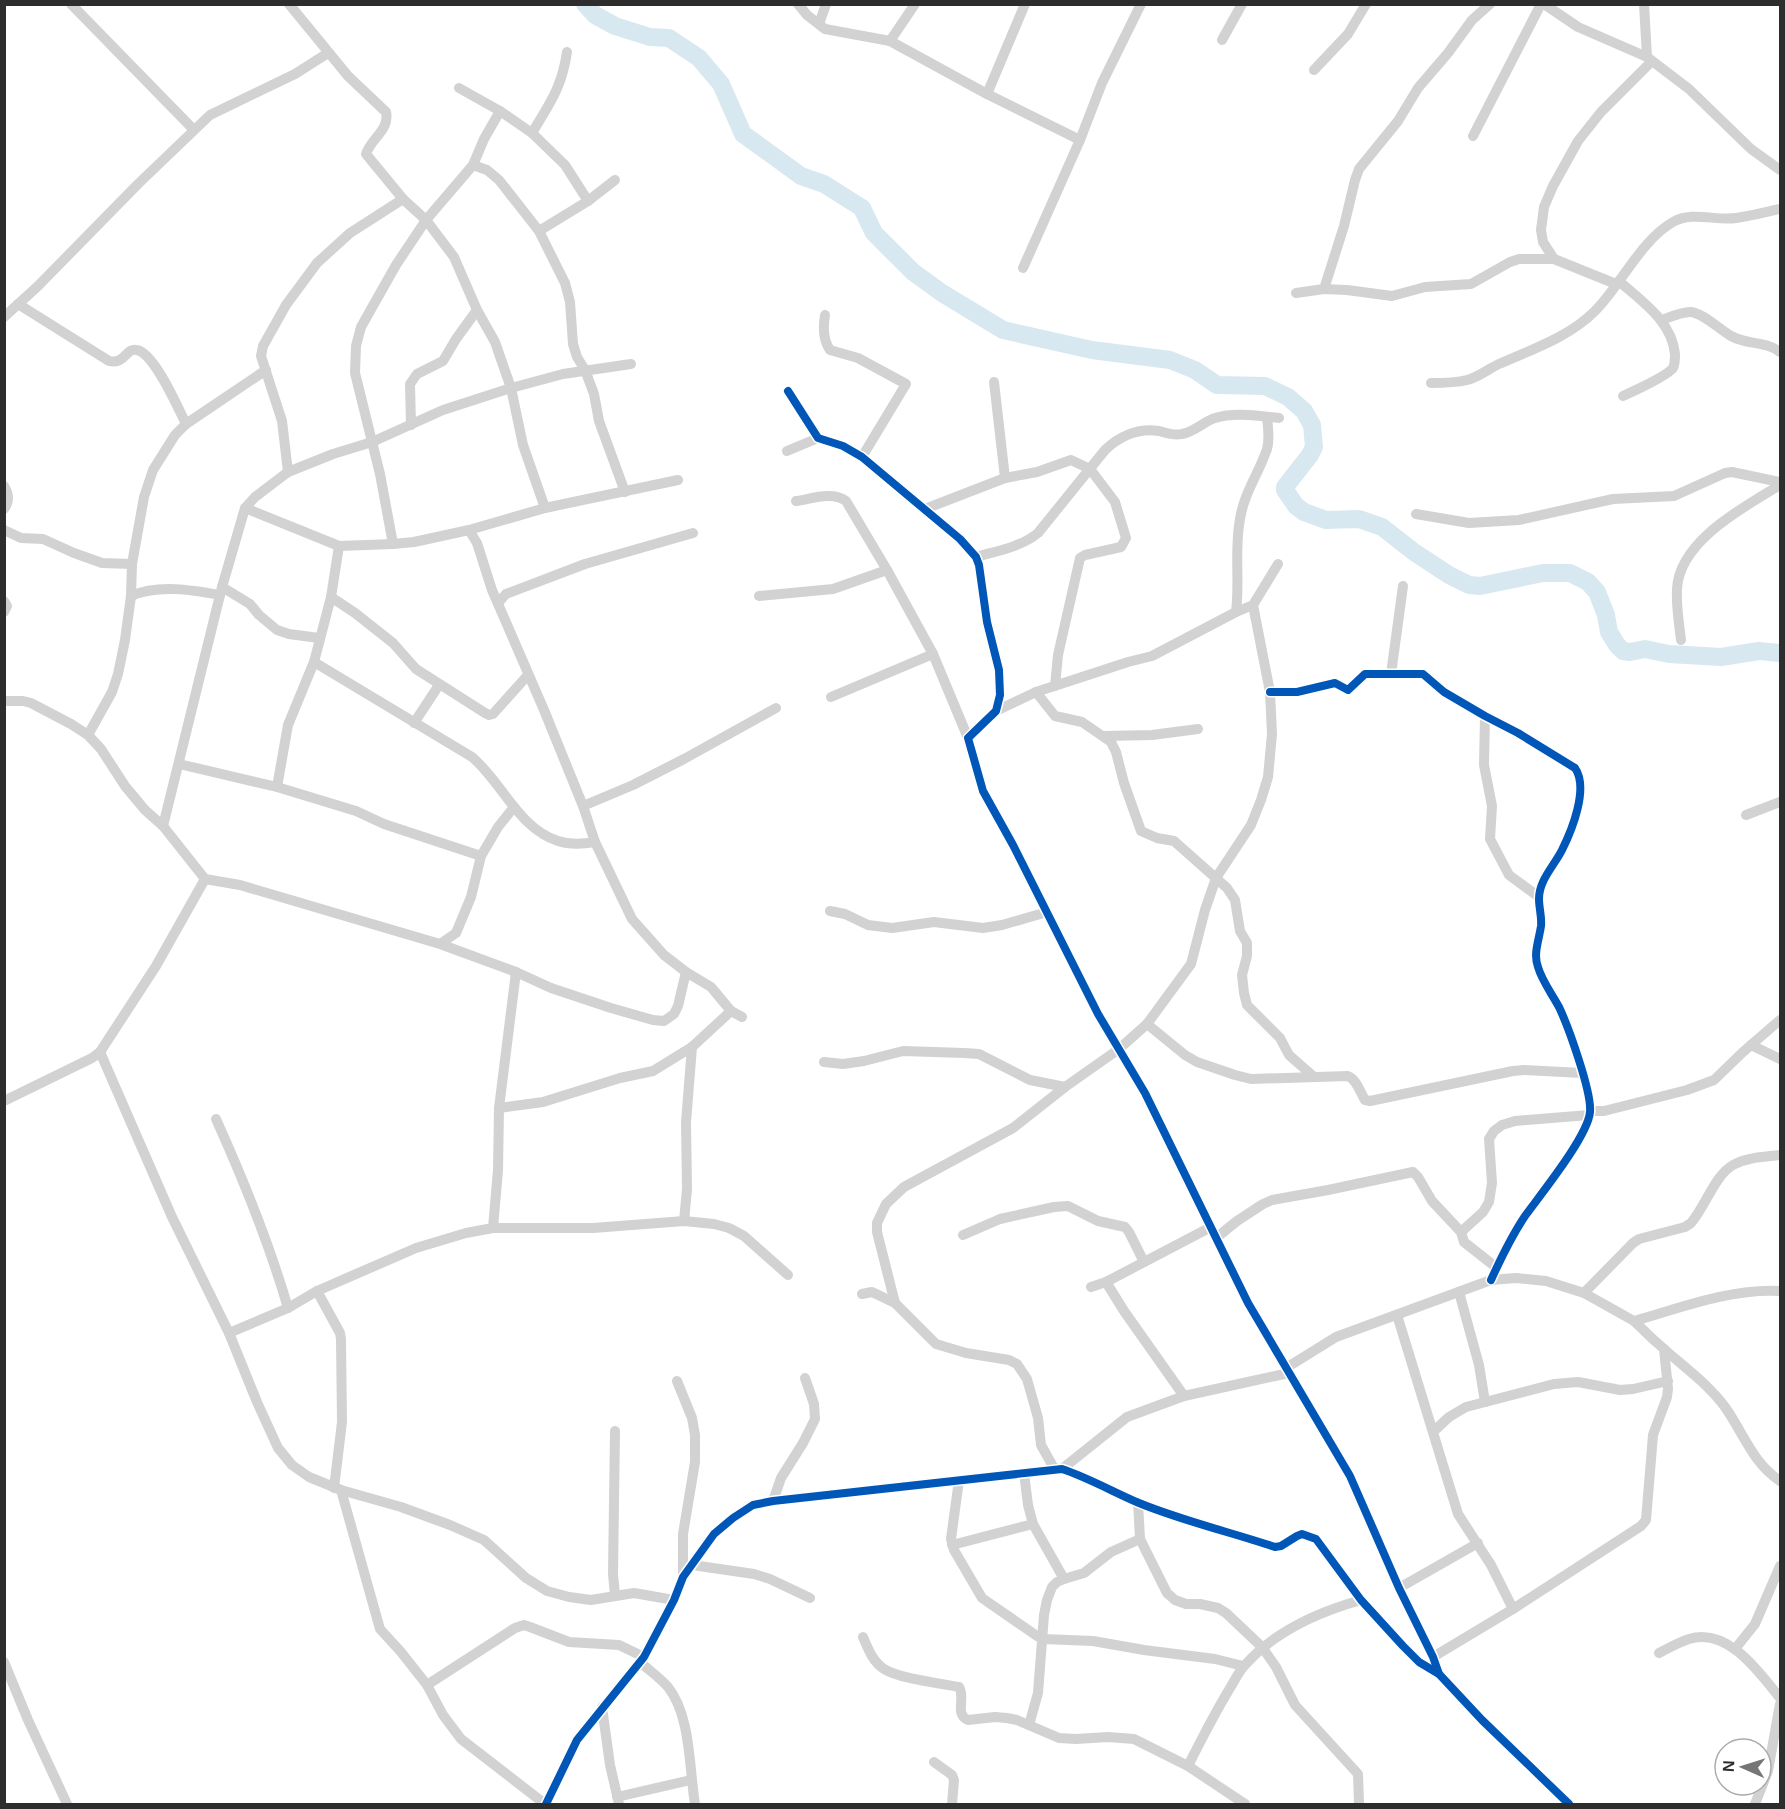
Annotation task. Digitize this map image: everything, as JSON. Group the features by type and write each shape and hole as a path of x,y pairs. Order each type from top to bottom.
{"street":[{"path":"72,4 194,130"},
{"path":"289,4 348,76 386,112 386,126 366,153 403,199 426,220 454,257 477,310 495,342 511,388 523,445 545,508"},
{"path":"798,4 807,15 825,29 890,41 987,94 1080,140"},
{"path":"819,24 826,4"},
{"path":"890,41 915,4"},
{"path":"987,94 1025,4"},
{"path":"1023,268 1080,140 1102,83 1141,4"},
{"path":"1222,40 1242,4"},
{"path":"1314,70 1348,34 1366,4"},
{"path":"1324,289 1359,169 1398,121 1418,88 1472,20 1490,4"},
{"path":"1473,136 1542,4 1578,27 1649,59 1689,89 1751,149 1780,170"},
{"path":"1554,259 1543,242 1541,230 1544,207 1578,141 1649,59 1644,4"},
{"path":"532,133 560,85 567,52"},
{"path":"4,317 210,115 295,74 328,53"},
{"path":"459,88 500,111 532,133 565,165 588,201"},
{"path":"393,544 386,502 355,373 356,346 361,327 396,265 426,220 473,165 500,111"},
{"path":"473,165 488,170 499,180 539,231 565,284 570,302 573,344 594,394 599,421 626,492"},
{"path":"539,231 588,201 615,180"},
{"path":"288,471 282,421 261,356 263,346 286,305 317,263 350,233 403,199"},
{"path":"1431,383 1465,381 1571,331 1595,311 1648,244 1663,228 1675,220 1692,216 1734,219 1780,209"},
{"path":"1296,292 1324,289 1392,296 1425,287 1471,284 1519,259 1554,259 1618,283 1662,320 1674,345 1673,368 1666,374 1623,396"},
{"path":"18,304 109,361 116,363 131,350 140,351 154,364 163,378 186,424"},
{"path":"411,425 410,384 412,379 417,374 443,361 477,310"},
{"path":"1662,320 1690,312 1697,313 1743,342 1771,346 1780,352"},
{"path":"825,315 823,327 825,342 830,350 858,358 906,384 862,457"},
{"path":"163,826 221,591 245,508 255,497 288,471 372,442 444,410 563,374 631,364"},
{"path":"88,735 112,692 118,674 131,596 132,564 144,497 153,470 175,435 186,424 266,370"},
{"path":"994,382 1005,478"},
{"path":"788,391 818,438"},
{"path":"976,557 1030,539 1038,533 1105,450 1116,440 1136,431 1182,434 1213,418 1232,415 1279,418"},
{"path":"1236,612 1237,535 1240,516 1267,447 1267,417"},
{"path":"787,450 818,438 843,446 862,457 925,509 960,539 976,557 980,565 987,622 999,670 1000,695 996,711"},
{"path":"925,509 1005,478 1036,472 1067,460 1090,469 1115,501 1126,538 1121,547 1080,558 1058,655 1055,686"},
{"path":"1416,513 1469,523 1519,520 1612,499 1674,496 1732,472 1780,483"},
{"path":"245,508 339,546 393,544 414,542 469,530 545,508 678,480"},
{"path":"1681,640 1677,588 1681,568 1693,550 1725,519 1780,483"},
{"path":"4,486 9,498 4,509"},
{"path":"795,501 831,496 840,497 846,501 887,570 933,654 968,738 983,791 1013,845 1098,1014 1145,1093 1248,1303 1350,1476 1439,1674"},
{"path":"4,530 21,538 43,539 102,563 132,564"},
{"path":"469,530 477,543 492,590 544,710 595,842 632,919 663,955 716,991 731,1011 742,1017"},
{"path":"498,603 506,594 585,564 693,533"},
{"path":"277,787 288,725 314,662 331,597 339,546"},
{"path":"968,738 996,711 1036,692 1152,656 1252,605 1278,564"},
{"path":"759,596 832,589 887,570"},
{"path":"1391,674 1403,586"},
{"path":"131,596 141,591 155,590 221,591 250,604 277,630 319,638"},
{"path":"492,590 506,594"},
{"path":"331,597 393,643 416,669 489,715 493,714 528,675"},
{"path":"4,601 7,606 4,612"},
{"path":"895,1303 877,1232 877,1223 885,1204 904,1187 923,1175 1013,1128 1065,1087 1119,1049 1147,1024 1191,964 1216,878 1251,825 1268,777 1272,734 1270,692 1252,605"},
{"path":"831,697 933,654"},
{"path":"314,662 476,761 514,807 541,834 559,842 577,844 595,842"},
{"path":"1270,692 1297,692 1335,683 1348,690 1365,674 1423,674 1444,692 1518,733 1578,772 1581,794 1578,807 1562,850 1543,882 1539,897 1541,924 1536,961 1560,1009 1589,1095 1590,1113 1582,1134 1505,1248 1491,1280"},
{"path":"414,723 439,685"},
{"path":"1036,692 1055,716 1082,722 1110,742 1116,752 1141,831 1157,838 1174,841 1227,888 1234,900 1240,931 1247,943 1247,956 1242,975 1248,1005 1280,1038 1288,1055 1314,1077"},
{"path":"4,700 31,703 88,735 101,749 125,786 145,810 163,826 205,879 240,885 440,944 552,988 653,1020 664,1021 674,1014 686,972"},
{"path":"583,806 633,785 776,708"},
{"path":"1485,716 1484,765 1492,806 1490,839 1509,875 1539,897"},
{"path":"1104,736 1152,735 1198,729"},
{"path":"180,764 277,787 356,811 384,824 481,856"},
{"path":"1746,815 1780,802"},
{"path":"440,944 451,937 460,925 471,897 481,856 498,827 514,807"},
{"path":"4,1101 100,1053 156,966 205,879"},
{"path":"830,911 845,914 867,925 892,928 934,922 982,928 1002,925 1047,912"},
{"path":"493,1228 498,1170 499,1108 516,972"},
{"path":"499,1108 543,1102 620,1078 653,1071 692,1047 731,1011"},
{"path":"1461,1232 1483,1212 1489,1202 1492,1183 1490,1138 1494,1131 1502,1125 1515,1121 1604,1111 1687,1090 1713,1080 1780,1020"},
{"path":"1147,1024 1197,1062 1251,1079 1348,1076 1352,1077 1365,1100 1370,1101 1513,1071 1582,1073"},
{"path":"1751,1045 1780,1059"},
{"path":"684,1221 687,1189 686,1122 692,1047"},
{"path":"824,1062 843,1064 864,1062 903,1051 979,1054 1030,1080 1065,1087"},
{"path":"100,1053 172,1217 229,1333 278,1448 292,1464 309,1477 337,1489 401,1507 484,1540 526,1578 548,1591 591,1600 634,1593 674,1600"},
{"path":"216,1119 243,1179 275,1264 288,1308"},
{"path":"1584,1293 1639,1239 1691,1224 1723,1174 1732,1166 1750,1159 1780,1155"},
{"path":"1216,1238 1236,1221 1272,1200 1411,1172 1415,1173 1432,1201 1461,1232 1464,1242 1497,1268"},
{"path":"963,1235 1000,1219 1068,1206 1098,1221 1125,1227 1144,1262"},
{"path":"229,1333 416,1248 466,1233 493,1228 592,1228 684,1221 714,1224 729,1228 744,1236 788,1275"},
{"path":"1091,1287 1106,1282 1210,1227"},
{"path":"1059,1470 1127,1417 1184,1396 1288,1371 1336,1337 1491,1280 1516,1278 1546,1281 1584,1293 1634,1321 1704,1382 1725,1407 1755,1458 1768,1473 1780,1481"},
{"path":"1106,1282 1184,1396"},
{"path":"1634,1321 1728,1296 1760,1290 1780,1291"},
{"path":"318,1291 341,1339 342,1422 337,1489 380,1629 402,1652 427,1685 447,1721 461,1739 546,1804 577,1740 642,1660 674,1600 683,1577 714,1534 733,1518 753,1505 773,1501 1059,1470 1080,1475 1138,1502 1186,1520 1275,1547 1297,1536 1308,1534 1316,1539 1361,1600 1411,1654 1419,1662 1439,1674 1482,1720 1569,1804"},
{"path":"862,1294 872,1292 895,1303 936,1344 966,1353 1009,1360 1017,1364 1027,1379 1038,1418 1041,1444 1059,1470"},
{"path":"1459,1292 1479,1365 1485,1402"},
{"path":"1398,1315 1458,1514 1478,1543 1513,1609"},
{"path":"1433,1657 1513,1609 1633,1532 1647,1520 1653,1435 1667,1397 1668,1381 1664,1349"},
{"path":"773,1501 781,1478 815,1419 814,1404 805,1378"},
{"path":"677,1381 692,1418 695,1435 695,1462 683,1534 683,1577"},
{"path":"1434,1431 1449,1417 1466,1407 1554,1384 1578,1382 1620,1390 1668,1381"},
{"path":"615,1431 613,1574 615,1595"},
{"path":"1024,1473 1033,1524 1064,1579"},
{"path":"959,1480 952,1545 981,1598 1043,1639 1093,1641 1215,1659 1243,1666"},
{"path":"1138,1502 1140,1539 1167,1593 1175,1600 1186,1604 1200,1604 1226,1612 1262,1647 1276,1667 1295,1705 1358,1774 1359,1804"},
{"path":"952,1545 1033,1524"},
{"path":"1029,1725 1038,1693 1044,1616 1052,1587 1064,1579 1084,1574 1111,1552 1140,1539"},
{"path":"1399,1588 1478,1543"},
{"path":"692,1565 754,1574 810,1598"},
{"path":"1736,1649 1755,1624 1780,1566"},
{"path":"1188,1766 1215,1712 1243,1666 1262,1647 1310,1618 1361,1600"},
{"path":"427,1685 515,1628 524,1625 568,1642 619,1644 642,1660 667,1686 677,1703 684,1723 695,1804"},
{"path":"863,1637 874,1659 882,1668 893,1674 959,1687 963,1694 960,1710 963,1718 968,1720 995,1717 1017,1720 1059,1738 1134,1739 1188,1766 1245,1804"},
{"path":"1659,1653 1690,1638 1722,1641 1736,1649 1760,1673 1780,1698"},
{"path":"4,1662 66,1804"},
{"path":"1755,1804 1768,1771 1780,1704"},
{"path":"602,1707 618,1801 691,1780"},
{"path":"934,1762 952,1775 954,1780 952,1804"}],"waterway":[{"path":"585,4 595,15 615,26 650,37 669,38 699,58 721,84 743,134 801,176 824,184 862,208 874,233 913,272 942,293 1003,330 1092,350 1170,360 1195,370 1217,385 1265,386 1288,397 1304,411 1312,425 1314,447 1285,487 1296,506 1304,512 1326,520 1359,519 1382,527 1414,552 1469,585 1480,586 1543,573 1570,573 1588,582 1597,592 1606,615 1609,632 1623,651 1645,649 1669,654 1721,657 1759,651 1780,653"}],"cycle path":[{"path":"788,391 818,438 843,446 862,457 960,539 976,557 987,622 999,670 1000,695 996,711 968,738 983,791 1013,845 1098,1014 1145,1093 1248,1303 1350,1476 1439,1674"},
{"path":"1270,692 1297,692 1335,683 1348,690 1365,674 1423,674 1444,692 1575,768 1579,776 1580,797 1574,821 1562,850 1541,886 1539,902 1541,923 1536,957 1540,972 1559,1007 1573,1043 1587,1090 1590,1112 1573,1150 1525,1216 1491,1280"},
{"path":"546,1804 577,1740 644,1657 674,1600 683,1577 714,1534 753,1505 1062,1469 1156,1509 1275,1547 1302,1534 1316,1539 1361,1600 1403,1646 1419,1662 1439,1674 1482,1720 1569,1804"}]}
